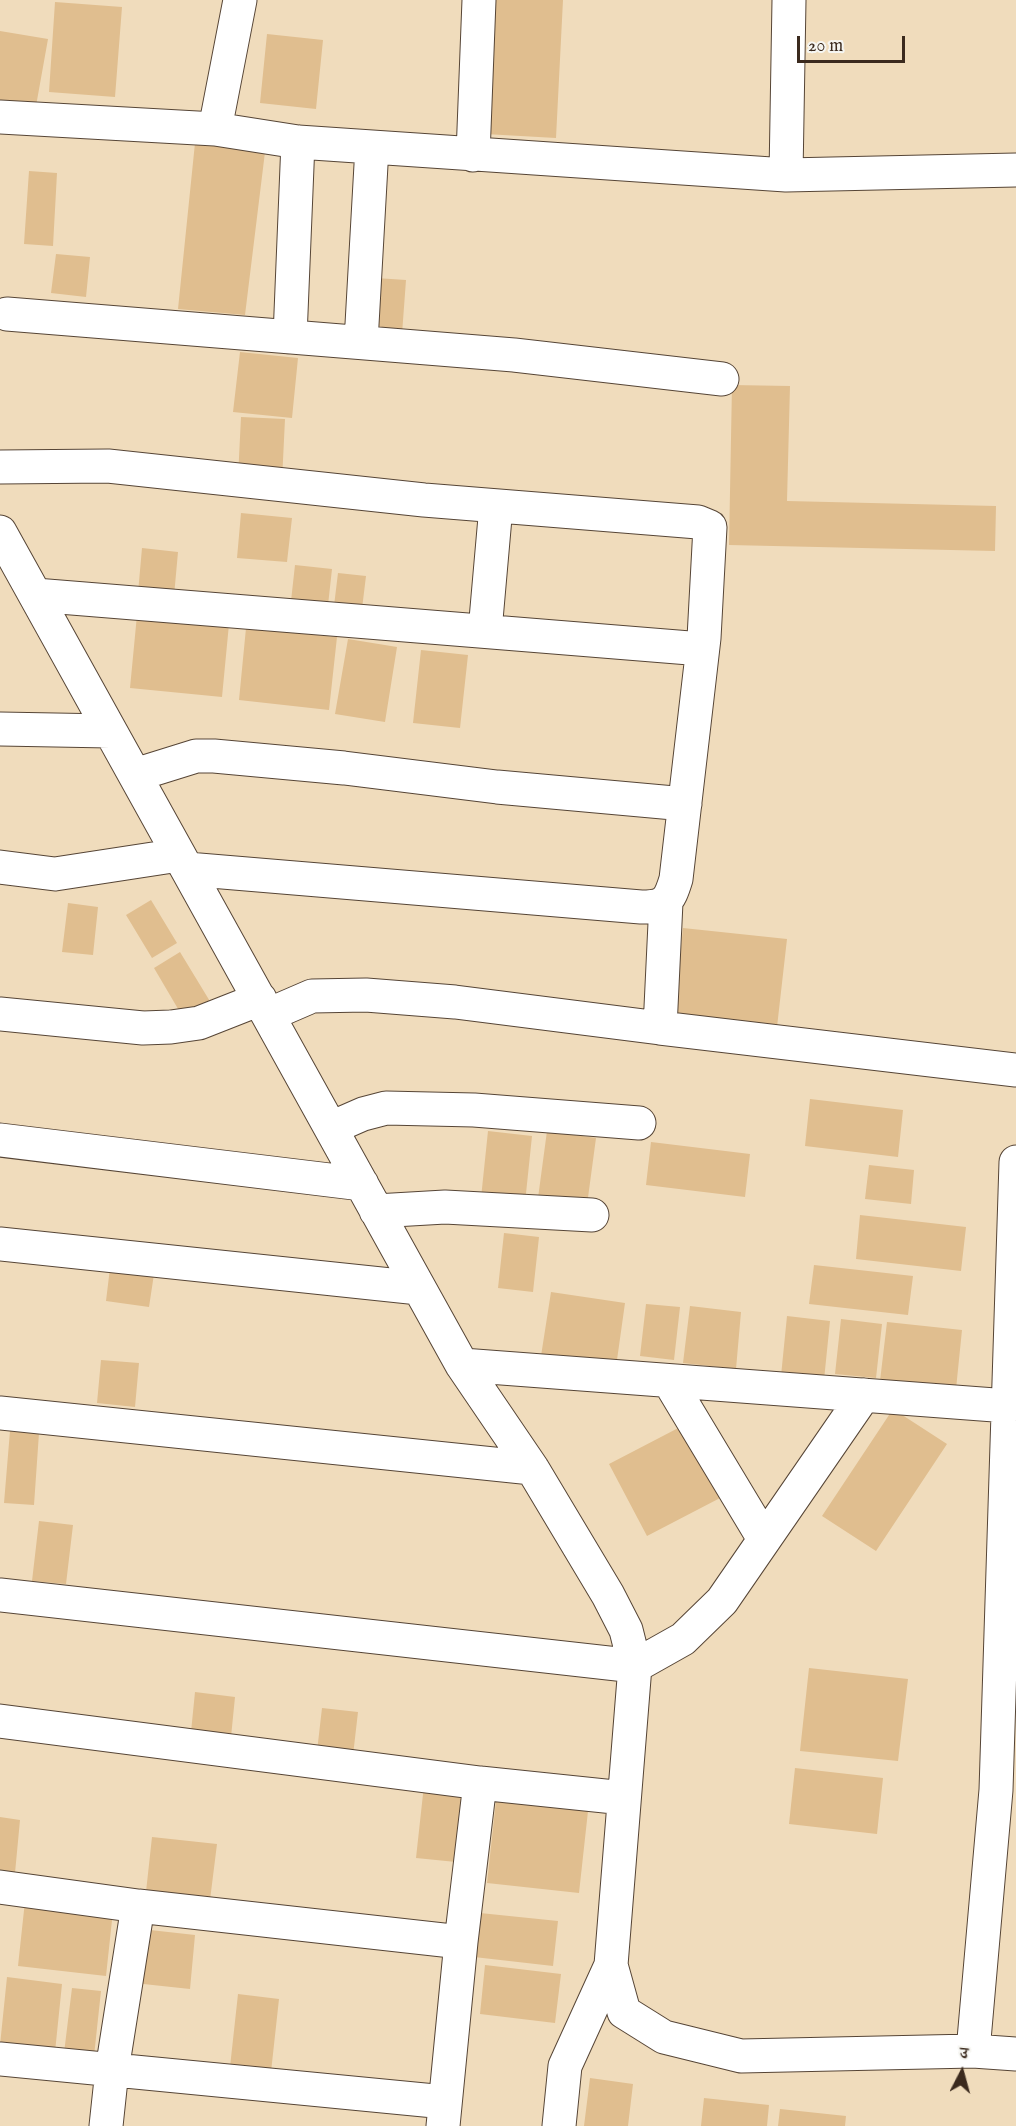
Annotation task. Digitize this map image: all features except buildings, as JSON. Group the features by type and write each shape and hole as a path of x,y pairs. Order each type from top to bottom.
{"street":[{"path":"215,129 240,0"},
{"path":"472,155 478,0"},
{"path":"786,175 789,0"},
{"path":"0,117 215,129 298,142 786,175 1016,170"},
{"path":"290,337 298,142"},
{"path":"361,342 372,147"},
{"path":"7,314 514,355 722,379"},
{"path":"0,467 108,466 710,527 702,650 685,804 676,879 666,902 660,1028"},
{"path":"485,631 496,506"},
{"path":"0,532 21,586 135,775 462,1365 532,1468 608,1595 626,1630 636,1666 611,1965 624,2012 664,2037 741,2056 973,2051 1016,2054"},
{"path":"21,586 702,650"},
{"path":"0,729 110,731"},
{"path":"135,775 196,756 214,756 344,768 497,787 685,804"},
{"path":"0,867 56,874 183,862 641,907 654,907 666,902"},
{"path":"0,1014 143,1028 171,1027 199,1023 312,996 366,995 455,1002 1016,1070"},
{"path":"331,1128 363,1114 386,1108 474,1110 639,1124"},
{"path":"0,1140 369,1198 445,1207 592,1215"},
{"path":"973,2051 1006,1790 1008,1406 1013,1341 1016,1162"},
{"path":"0,1244 419,1288"},
{"path":"462,1365 1008,1406"},
{"path":"669,1381 765,1539"},
{"path":"0,1595 636,1666 683,1639 722,1601 864,1395"},
{"path":"0,1413 532,1468"},
{"path":"0,1721 480,1783 624,1798"},
{"path":"0,2059 112,2070 444,2114 460,1942 480,1783"},
{"path":"0,1887 138,1906 460,1942"},
{"path":"106,2126 112,2070 138,1906"},
{"path":"559,2126 565,2066 611,1965"}]}
